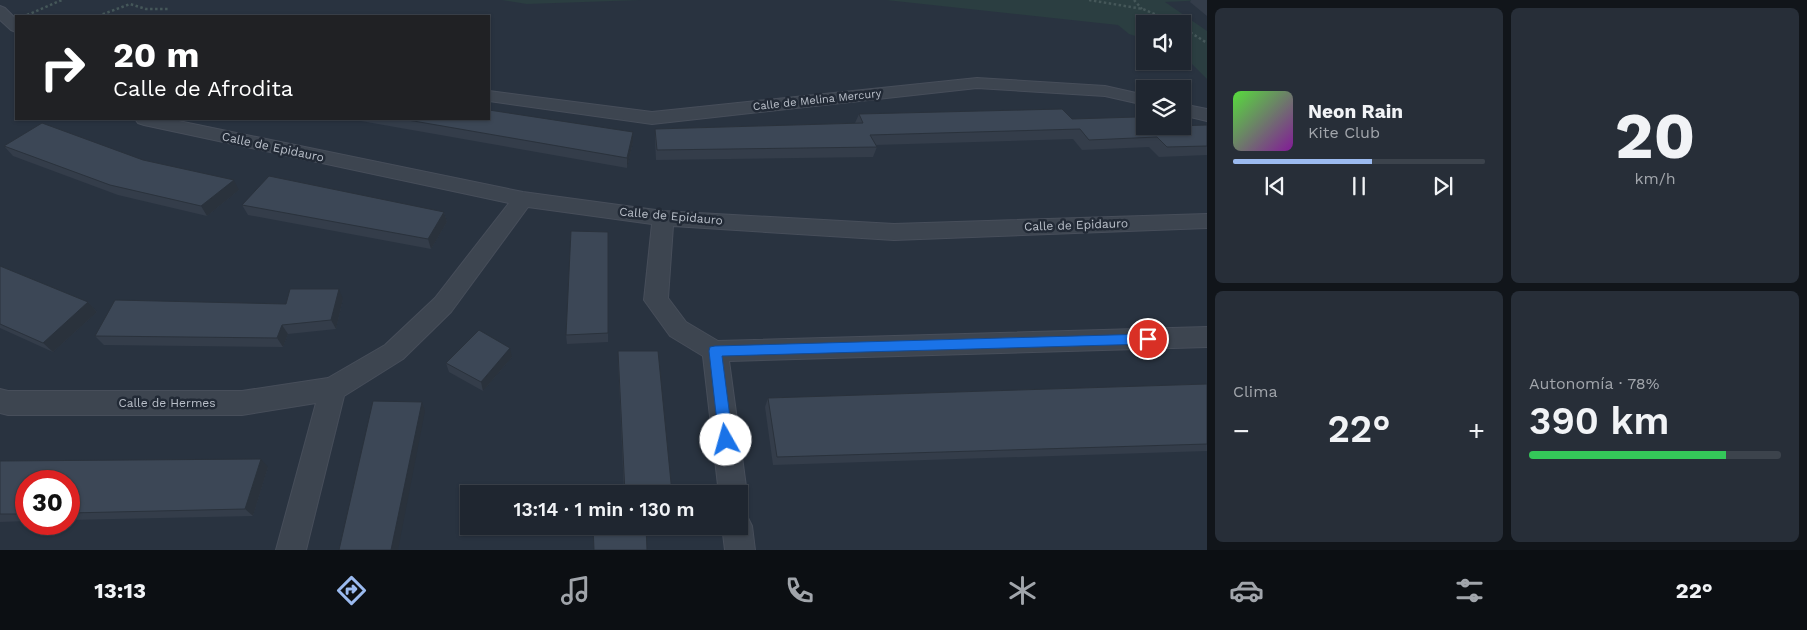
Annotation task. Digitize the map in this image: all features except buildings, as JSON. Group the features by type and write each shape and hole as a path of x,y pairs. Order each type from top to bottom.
{"street":[{"path":"0,11 15,26"},
{"name":"Calle de Melina Mercury","path":"490,96 652,118 977,83 1105,91 1136,98"},
{"path":"1191,111 1207,115"},
{"name":"Calle de Epidauro","path":"149,120 523,199 663,218 894,232 1207,221"},
{"name":"Calle de Hermes","path":"0,402 242,403 333,389 394,352 444,305 523,199"},
{"path":"663,218 656,300 678,329 715,351 1207,337"},
{"path":"715,351 732,485"},
{"path":"291,550 333,389"},
{"path":"738,535 740,550"}],"path":[{"path":"26,15 62,0"},
{"path":"1089,0 1143,9 1157,15"},
{"path":"1134,0 1143,9"},
{"path":"101,15 130,4 146,9 169,9"},
{"path":"1191,32 1207,42"}],"shaded area":[{"path":"502,0 641,0 527,4"},
{"path":"886,0 1207,0 1165,2 1184,15 1136,15 1136,36 1129,34 1118,25"},
{"path":"1191,20 1207,31 1207,79 1191,63"}],"route":[{"path":"726,440 715,351 1148,339"}]}
